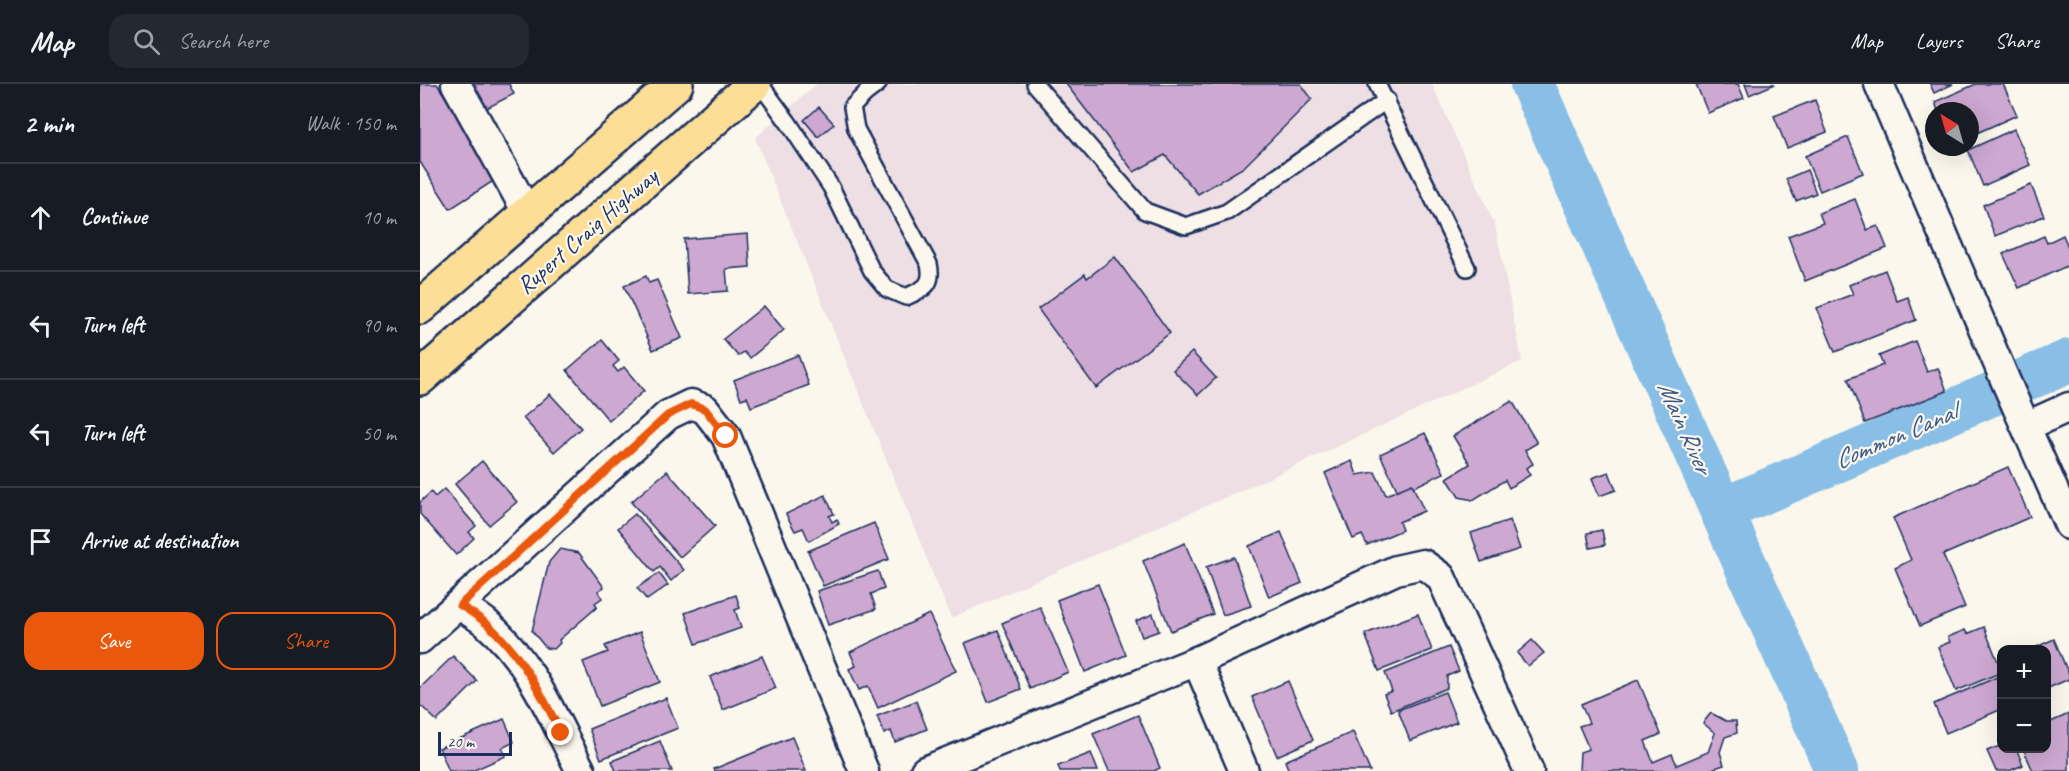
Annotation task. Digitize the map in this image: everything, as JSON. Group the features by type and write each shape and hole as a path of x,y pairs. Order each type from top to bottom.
{"main road":[{"path":"420,307 676,84"},
{"name":"Rupert Craig Highway","path":"420,378 754,84"}],"street":[{"path":"456,84 527,212"},
{"path":"1880,84 2069,525"},
{"path":"420,639 668,415 691,404 705,409 726,436 864,771"},
{"path":"2026,426 2069,407"},
{"path":"925,771 1197,661 1396,570 1423,564 1441,577 1529,771"},
{"path":"460,605 486,623 515,653 541,692 580,771"},
{"path":"1197,661 1244,771"}],"lane":[{"path":"760,84 831,187 872,270 887,289 906,297 926,287 931,275 929,264 856,129 852,107 878,84"},
{"path":"1035,84 1145,211 1186,225 1227,212 1387,100"},
{"path":"1377,84 1387,100 1467,268"}],"shaded area":[{"path":"817,84 1432,84 1495,225 1522,361 1267,479 951,618 755,138"}],"building":[{"path":"420,84 437,84 498,178 450,209 420,162"},
{"path":"472,84 509,84 514,94 485,109"},
{"path":"1066,84 1301,84 1312,99 1244,167 1198,194 1165,155 1134,172"},
{"path":"1696,84 1738,84 1744,98 1708,113"},
{"path":"1745,84 1775,84 1749,95"},
{"path":"1930,84 1953,84 1934,93"},
{"path":"1976,84 2003,84 2017,115 1979,132 1979,102 1935,102"},
{"path":"1815,100 1827,132 1787,148 1774,116"},
{"path":"819,107 834,124 818,137 804,120"},
{"path":"2014,129 2030,165 1983,186 1970,156 1979,156 1979,145"},
{"path":"1848,137 1863,173 1820,191 1805,156"},
{"path":"1807,170 1816,193 1796,201 1786,179"},
{"path":"2031,185 2044,216 1995,236 1983,205"},
{"path":"1855,199 1867,230 1878,226 1887,248 1805,281 1788,236 1823,223 1819,213"},
{"path":"748,234 750,267 726,269 728,291 688,294 684,239"},
{"path":"2063,235 2069,249 2069,265 2019,288 2003,254 2044,236 2047,243"},
{"path":"1115,257 1170,333 1096,388 1038,309 1085,274 1087,278"},
{"path":"1885,270 1897,301 1908,297 1916,320 1835,352 1817,308 1853,294 1849,285"},
{"path":"646,276 649,283 657,280 682,338 653,350 624,286"},
{"path":"764,306 784,330 750,358 744,352 738,356 723,339"},
{"path":"602,340 619,361 613,366 618,372 624,367 644,391 609,421 567,370"},
{"path":"1915,341 1927,372 1938,368 1947,391 1865,423 1848,379 1883,365 1879,356"},
{"path":"1192,352 1216,378 1198,395 1173,370"},
{"path":"798,355 809,385 751,407 747,397 741,399 734,380"},
{"path":"550,394 581,428 554,452 523,418"},
{"path":"1512,401 1537,443 1525,450 1533,464 1526,468 1530,475 1509,488 1505,480 1473,500 1459,497 1447,478 1470,464 1453,436"},
{"path":"1425,433 1444,473 1399,494 1380,454"},
{"path":"482,461 517,502 489,525 455,484"},
{"path":"1352,461 1357,475 1375,472 1386,495 1412,484 1424,511 1399,522 1402,530 1367,545 1362,535 1353,539 1325,473"},
{"path":"2008,467 2030,517 1943,555 1965,607 1920,626 1895,568 1911,560 1893,518"},
{"path":"667,471 715,526 680,557 631,502"},
{"path":"1609,472 1616,490 1599,496 1592,478"},
{"path":"444,489 476,526 469,532 474,538 456,555 420,514 420,502 431,492 435,497"},
{"path":"825,495 834,514 829,516 832,522 837,519 839,524 809,541 803,528 795,531 786,514"},
{"path":"635,514 684,570 671,581 660,567 654,572 618,528"},
{"path":"1510,520 1520,549 1481,562 1471,533"},
{"path":"874,523 889,559 823,586 808,551"},
{"path":"1602,530 1605,545 1590,548 1587,533"},
{"path":"1281,532 1302,583 1269,597 1249,546"},
{"path":"1185,543 1213,614 1171,631 1143,561"},
{"path":"560,549 579,553 604,587 598,591 602,598 595,603 597,607 559,640 560,643 554,649 546,648 532,631 549,562"},
{"path":"1234,557 1251,606 1223,615 1206,567"},
{"path":"878,571 884,589 871,594 876,609 828,625 817,591"},
{"path":"659,573 668,585 647,600 637,588"},
{"path":"1098,584 1126,655 1085,672 1057,600"},
{"path":"736,595 740,608 735,610 741,628 696,644 685,613"},
{"path":"1040,607 1068,672 1030,689 1002,623"},
{"path":"929,614 956,671 878,708 868,686 859,690 849,669 856,666 850,652"},
{"path":"1153,614 1159,631 1142,637 1136,621"},
{"path":"1418,614 1432,650 1379,671 1365,634"},
{"path":"1984,627 1997,660 1997,674 1956,691 1938,647 1950,642 1948,637 1965,630 1967,634"},
{"path":"998,630 1021,689 988,702 965,643"},
{"path":"640,632 660,682 600,706 583,662 608,652 605,646"},
{"path":"2054,639 2069,679 2051,687 2051,645 2041,645"},
{"path":"1532,640 1544,653 1528,666 1517,653"},
{"path":"1449,647 1459,671 1447,676 1447,688 1391,711 1384,694 1392,691 1385,673"},
{"path":"453,656 477,681 437,721 420,705 420,688"},
{"path":"762,656 776,688 723,710 710,677"},
{"path":"1997,677 1997,711 1946,733 1934,704"},
{"path":"1638,680 1661,734 1645,741 1653,762 1672,754 1677,765 1708,752 1715,733 1703,723 1711,713 1726,721 1736,721 1737,733 1725,737 1720,752 1724,765 1706,771 1579,771 1580,752 1589,749 1579,726 1589,723 1581,704"},
{"path":"1288,681 1313,740 1277,756 1252,697"},
{"path":"1445,692 1457,722 1410,741 1398,710"},
{"path":"666,698 678,728 601,759 589,729"},
{"path":"916,701 927,729 895,742 891,731 884,734 877,716"},
{"path":"2069,714 2069,771 2033,771 2025,753 2051,753 2051,722"},
{"path":"1138,715 1160,768 1154,771 1109,771 1093,734"},
{"path":"504,719 514,742 502,748 506,756 472,771 449,771 439,748"},
{"path":"1353,732 1370,771 1289,771 1285,761"},
{"path":"792,737 806,771 715,771 714,769"},
{"path":"660,741 672,771 616,771 612,761"},
{"path":"1997,747 1997,753 2018,753 2023,765 2009,771 1996,771 1987,751"},
{"path":"1091,753 1098,771 1060,771 1058,766"}],"waterway":[{"name":"Main River","path":"1532,84 1837,771"},
{"name":"Common Canal","path":"1722,510 2069,361"}],"route":[{"path":"561,733 541,692 515,653 486,623 460,605 668,415 691,404 705,409 726,436"}]}
